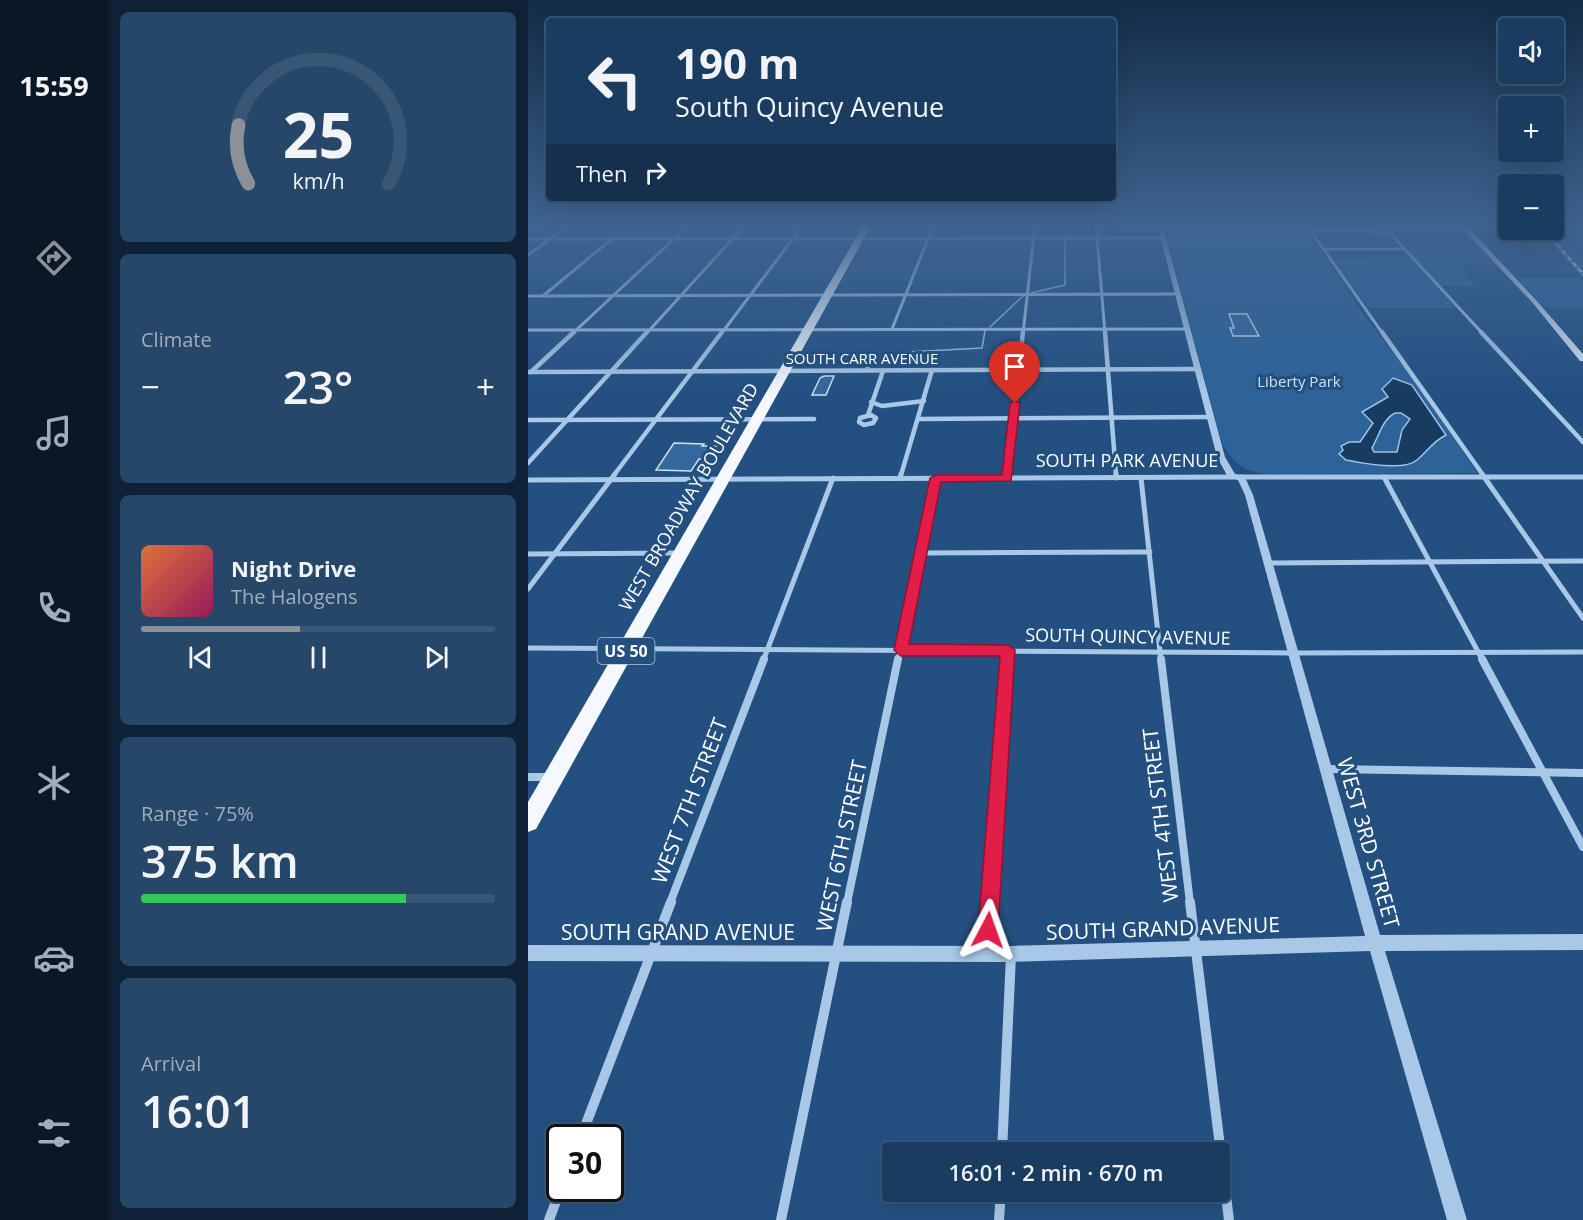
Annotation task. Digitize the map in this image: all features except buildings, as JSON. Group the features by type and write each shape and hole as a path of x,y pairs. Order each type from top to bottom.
{"highway":[{"name":"WEST BROADWAY BOULEVARD","path":"528,822 837,281"}],"main road":[{"path":"1515,281 1583,359"}],"street":[{"path":"543,296 561,281"},
{"path":"529,373 629,281"},
{"path":"528,463 694,281"},
{"path":"528,589 761,281"},
{"path":"892,329 912,281"},
{"path":"1007,478 1029,281"},
{"path":"1101,281 1116,478"},
{"name":"WEST 3RD STREET","path":"1174,281 1221,457 1249,495 1375,944 1457,1220"},
{"path":"1345,281 1583,618"},
{"path":"1435,281 1583,442"},
{"path":"528,296 1178,294"},
{"path":"528,330 1186,329"},
{"name":"SOUTH CARR AVENUE","path":"529,373 1197,369"},
{"path":"868,415 883,370"},
{"path":"900,478 932,370"},
{"path":"873,396 887,405"},
{"path":"871,402 874,406 908,405 924,401"},
{"path":"908,405 922,410"},
{"path":"919,419 1209,417"},
{"path":"528,420 814,419"},
{"path":"1384,477 1583,847"},
{"name":"SOUTH PARK AVENUE","path":"528,480 1583,477"},
{"name":"WEST 7TH STREET","path":"586,1124 770,649 833,478"},
{"name":"WEST 6TH STREET","path":"781,1220 936,478"},
{"name":"WEST 4TH STREET","path":"1141,478 1229,1220"},
{"path":"921,553 1150,552"},
{"path":"528,554 681,553"},
{"path":"1267,563 1583,561"},
{"name":"SOUTH QUINCY AVENUE","path":"528,648 1292,653 1583,652"},
{"path":"986,954 1008,650"},
{"path":"1325,769 1583,773"},
{"path":"528,777 554,777"},
{"name":"SOUTH GRAND AVENUE","path":"528,953 1011,954 1375,944 1583,942"},
{"path":"1002,1142 1011,954"},
{"path":"549,1220 556,1202"},
{"path":"999,1220 1000,1202"}],"green space":[{"name":"Liberty Park","path":"1179,281 1341,281 1367,320 1414,379 1477,473 1258,473 1232,458 1220,437"},
{"path":"1349,281 1432,281 1456,308 1368,308"},
{"path":"1435,281 1471,281 1475,286 1440,286"},
{"path":"1521,281 1583,281 1583,308 1544,307"}],"shaded area":[{"path":"1393,378 1412,385 1446,435 1417,460 1403,465 1393,466 1346,460 1339,454 1343,450 1341,446 1349,442 1360,442 1373,423 1362,412 1388,397 1382,389","holes":["1395,413 1401,413 1410,419 1402,430 1397,452 1374,452 1372,448 1384,424"]}],"waterway":[{"path":"1031,293 1065,285 1065,281"},
{"path":"990,327 1023,296"},
{"path":"866,368 907,352 982,348 985,331"}],"route":[{"path":"988,930 1008,650 901,650 936,478 1007,478 1015,403"}]}
